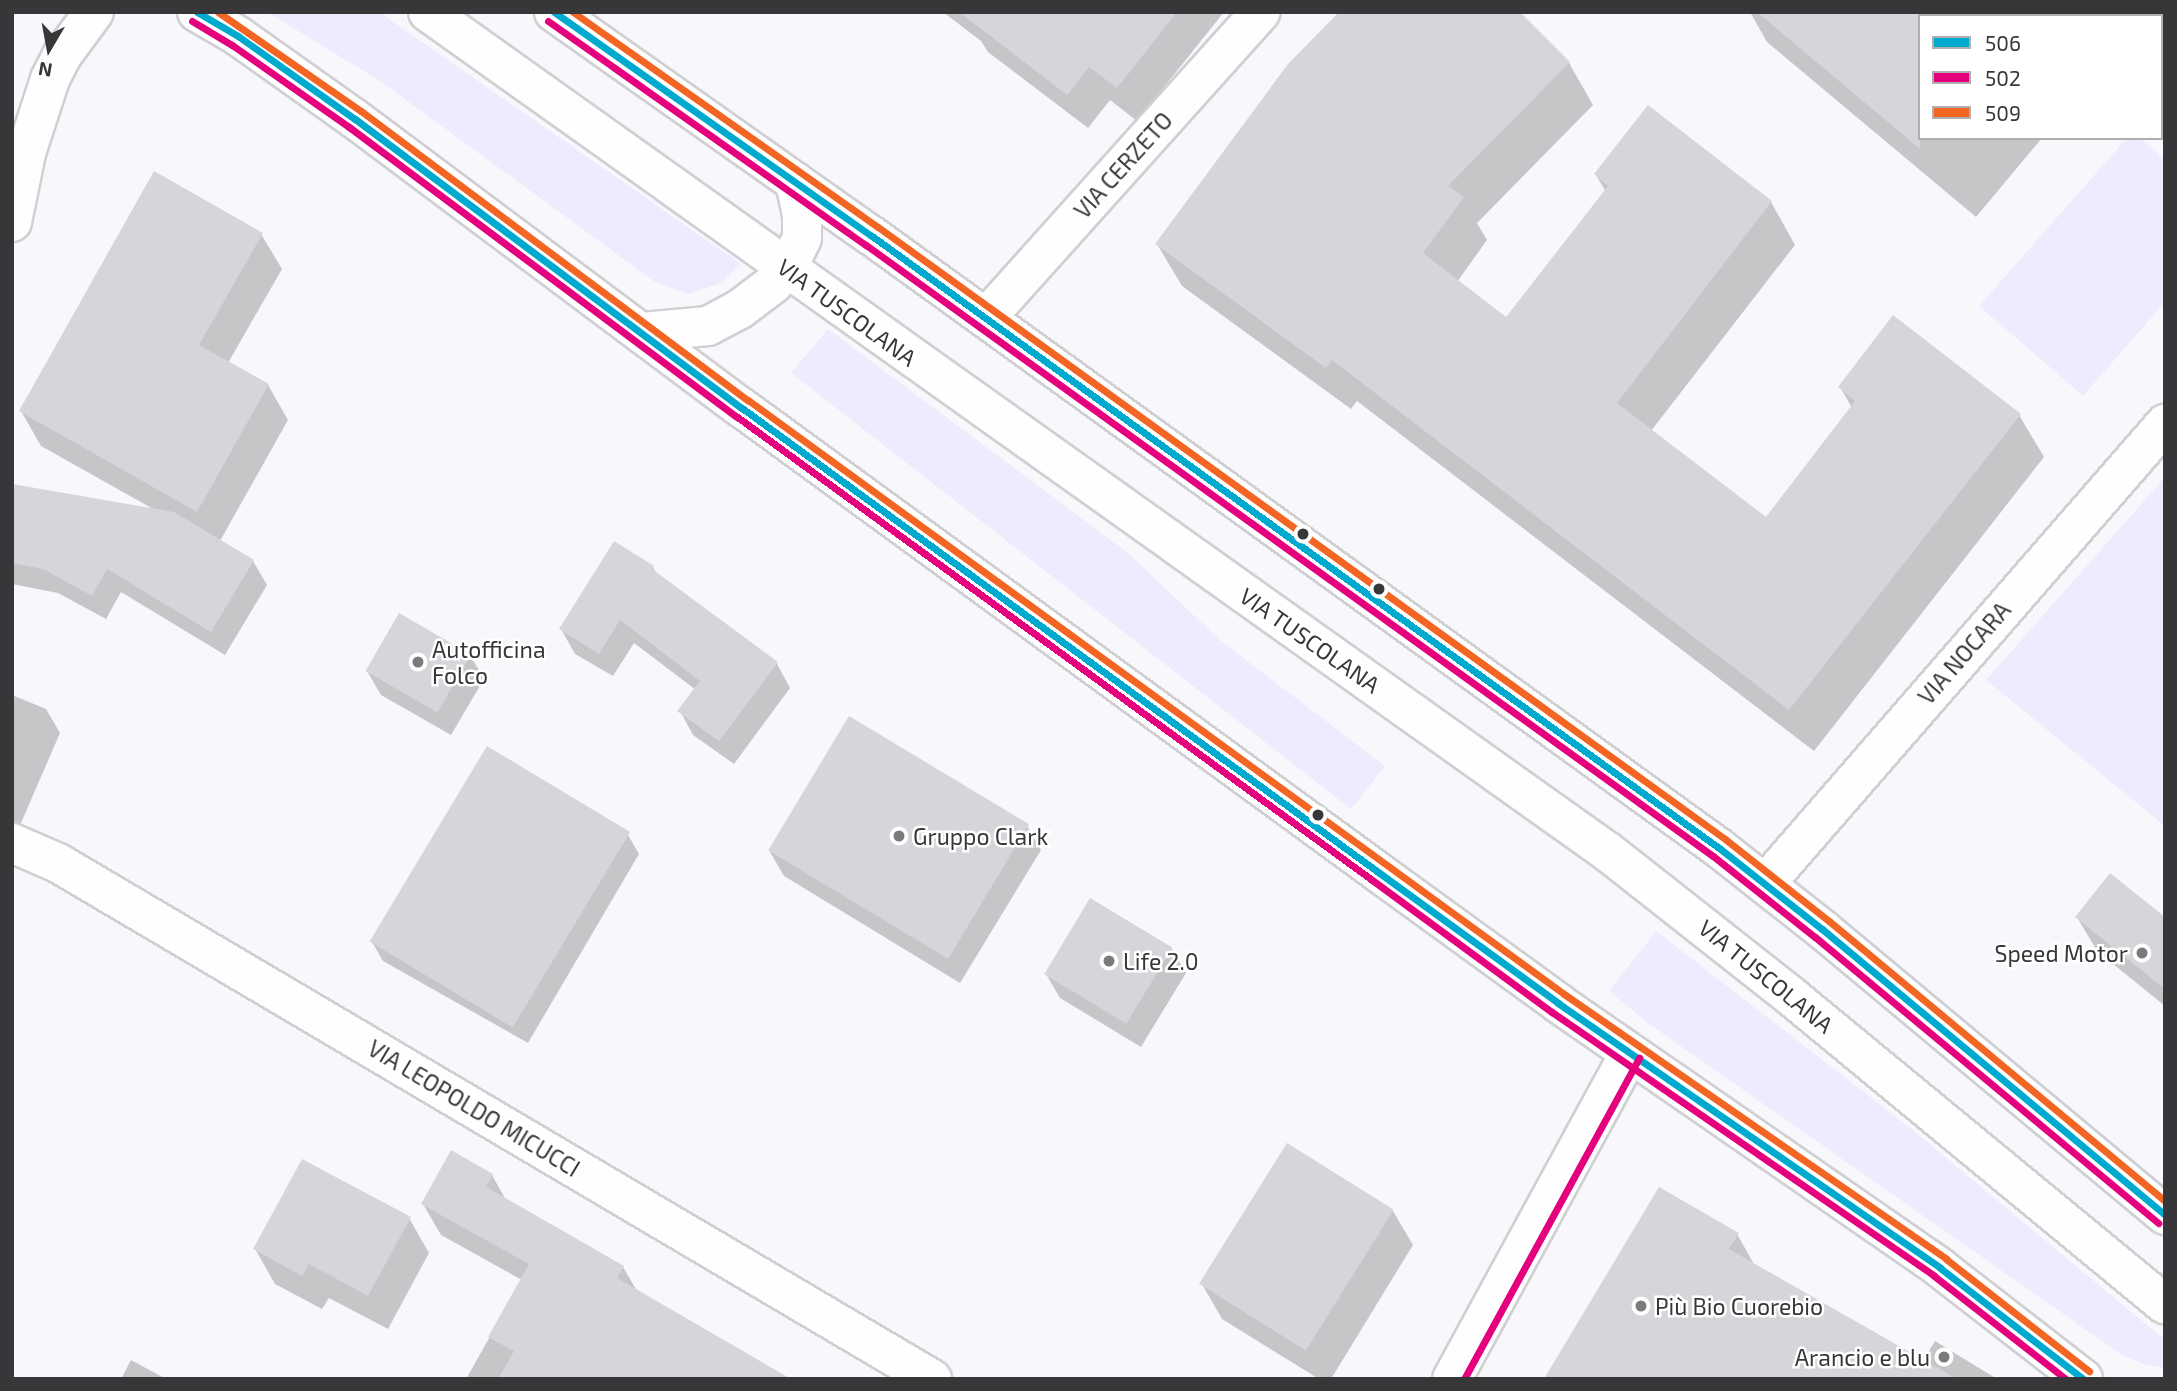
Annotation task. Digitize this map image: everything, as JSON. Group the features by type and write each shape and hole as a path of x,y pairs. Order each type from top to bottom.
{"street":[{"path":"12,222 26,153 50,79 63,54 94,12"},
{"path":"197,12 238,36 344,111 1388,880 1630,1053 1940,1268 2084,1379"},
{"name":"VIA TUSCOLANA","path":"428,12 1608,852 1736,951 2165,1304"},
{"name":"VIA CERZETO","path":"986,318 1261,12"},
{"path":"569,17 1765,884 2165,1214"},
{"path":"642,332 715,322 740,309 787,269 799,247 803,227 795,181"},
{"name":"VIA NOCARA","path":"1765,884 2165,424"},
{"name":"VIA LEOPOLDO MICUCCI","path":"12,843 68,868 932,1379"},
{"path":"1451,1379 1630,1053"}],"shaded area":[{"path":"267,12 379,12 741,264 721,283 688,294 655,282 380,81"},
{"path":"2125,140 2142,140 2165,160 2165,302 2083,396 1979,306"},
{"path":"828,329 1128,553 1221,641 1385,766 1351,809 791,373"},
{"path":"2165,477 2165,826 1986,680"},
{"path":"1656,931 1909,1127 2165,1340 2165,1368 2145,1365 2119,1353 1649,1024 1609,991"}],"building":[{"path":"959,12 1177,12 1117,88 1089,67 1067,95"},
{"path":"1339,12 1520,12 1570,62 1448,186 1464,197 1423,253 1506,317 1608,186 1594,174 1648,105 1772,201 1617,403 1766,517 1855,401 1838,387 1893,315 2021,414 1789,710 1332,360 1326,368 1155,244 1288,64"},
{"path":"1757,12 1920,12 1920,149"},
{"path":"154,171 263,233 199,345 269,384 197,512 19,411"},
{"path":"12,484 174,512 254,560 211,632 107,569 92,596 43,569 12,563"},
{"path":"614,541 654,566 652,569 778,662 719,741 677,711 700,681 620,620 599,654 559,629"},
{"name":"Autofficina Folco","path":"399,613 471,654 437,713 366,671"},
{"name":"Gruppo Clark","path":"849,716 1029,824 948,959 768,851"},
{"path":"487,746 630,832 513,1027 370,941"},
{"name":"Speed Motor","path":"2110,873 2165,917 2165,989 2075,917"},
{"name":"Life 2.0","path":"1090,898 1172,947 1126,1024 1044,974"},
{"path":"1287,1143 1394,1210 1306,1351 1199,1284"},
{"path":"451,1150 493,1174 486,1187 624,1266 617,1278 791,1379 498,1379 514,1351 488,1337 529,1264 421,1204"},
{"path":"302,1159 411,1217 368,1296 309,1264 302,1276 253,1249"},
{"path":"1659,1187 1739,1233 1729,1249 1957,1379 1544,1379"}],"transit line":[{"name":"506","path":"197,12 238,36 355,119 742,408 1378,872 1558,1003 1940,1268 2083,1379"},
{"name":"509","path":"218,12 361,111 748,400 1564,994 1946,1259 2089,1371"},
{"name":"506","path":"554,12 872,236 1719,848 1822,929 2165,1215"},
{"name":"509","path":"573,12 878,227 1725,839 1829,921 2165,1201"},
{"name":"502","path":"192,21 232,45 349,127 736,416 1552,1012 1934,1276 2066,1379"},
{"name":"502","path":"548,21 866,245 1713,856 1815,937 2158,1223"},
{"name":"502","path":"1464,1379 1639,1058"}],"place":[{"name":"Autofficina Folco","path":"418,662"},
{"name":"Gruppo Clark","path":"899,836"},
{"name":"Speed Motor","path":"2142,953"},
{"name":"Life 2.0","path":"1109,961"},
{"name":"Più Bio Cuorebio","path":"1641,1306"},
{"name":"Arancio e blu","path":"1944,1357"}]}
